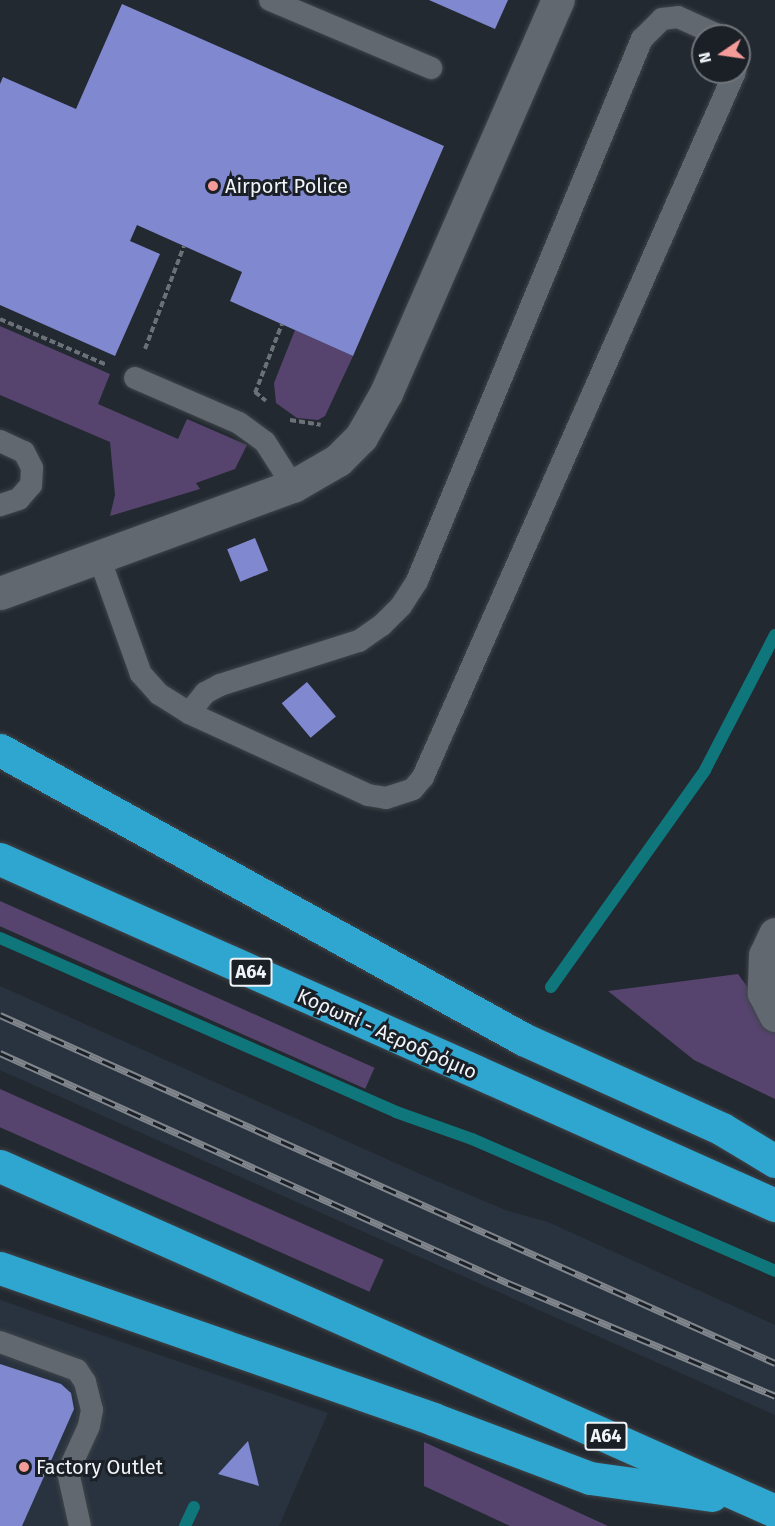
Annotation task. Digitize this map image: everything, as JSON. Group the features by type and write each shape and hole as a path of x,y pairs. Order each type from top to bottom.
{"highway":[{"path":"0,750 523,1038 722,1129 775,1161"},
{"name":"Κορωπί - Αεροδρόμιο","path":"0,859 775,1205"},
{"name":"Α64","path":"0,1166 762,1505"},
{"path":"0,1268 433,1419 590,1478 762,1505"}],"street":[{"path":"0,593 293,486 338,460 361,437 386,393 558,0"},
{"path":"775,934 765,955 764,993 775,1015"}],"lane":[{"path":"270,0 431,68"},
{"path":"189,713 204,693 220,685 359,641 382,625 400,606 417,580 642,39 662,19 678,17 693,24"},
{"path":"99,557 141,674 159,694 189,713 368,795 386,798 413,789 428,766 730,84"},
{"path":"135,378 239,423 265,442 293,486"},
{"path":"0,441 24,452 32,468 31,485 19,499 0,505"},
{"path":"0,1342 78,1370 86,1382 92,1410 89,1426 68,1472 80,1526"}],"path":[{"path":"0,319 135,378 184,246"},
{"path":"239,423 255,392 282,324"},
{"path":"255,392 271,407"},
{"path":"285,418 310,426 326,422"}],"shaded area":[{"path":"0,326 110,374 98,404 178,439 187,419 247,445 235,469 196,483 200,489 110,516 115,495 110,442 0,395"},
{"path":"295,330 353,356 325,416 318,420 297,418 276,403 274,383"},
{"path":"0,901 375,1068 365,1089 0,926"},
{"path":"738,974 775,1025 775,1099 694,1060 608,991"},
{"path":"0,986 429,1178 508,1211 548,1222 775,1325 775,1415 0,1070"},
{"path":"0,1089 384,1260 369,1292 0,1127"},
{"path":"0,1300 328,1413 279,1526 0,1526"},
{"path":"424,1442 608,1526 510,1526 424,1486"}],"building":[{"path":"429,0 508,0 495,29"},
{"name":"Airport Police","path":"122,4 444,146 353,356 230,301 242,272 137,225 130,241 160,254 115,356 0,305 0,84 3,77 76,109"},
{"path":"255,538 268,570 240,582 227,549"},
{"path":"307,682 336,716 311,738 282,703"},
{"name":"Factory Outlet","path":"0,1364 61,1384 71,1393 74,1409 22,1526 0,1526"},
{"path":"248,1441 259,1486 218,1474"}],"waterway":[{"path":"551,987 705,770 775,635"},
{"path":"0,938 396,1112 472,1139 775,1271"},
{"path":"185,1526 194,1507"}],"railway":[{"path":"0,1015 775,1363"},
{"path":"0,1053 508,1283 775,1396"}],"place":[{"name":"Airport Police","path":"213,186"},
{"name":"Factory Outlet","path":"24,1467"}]}
